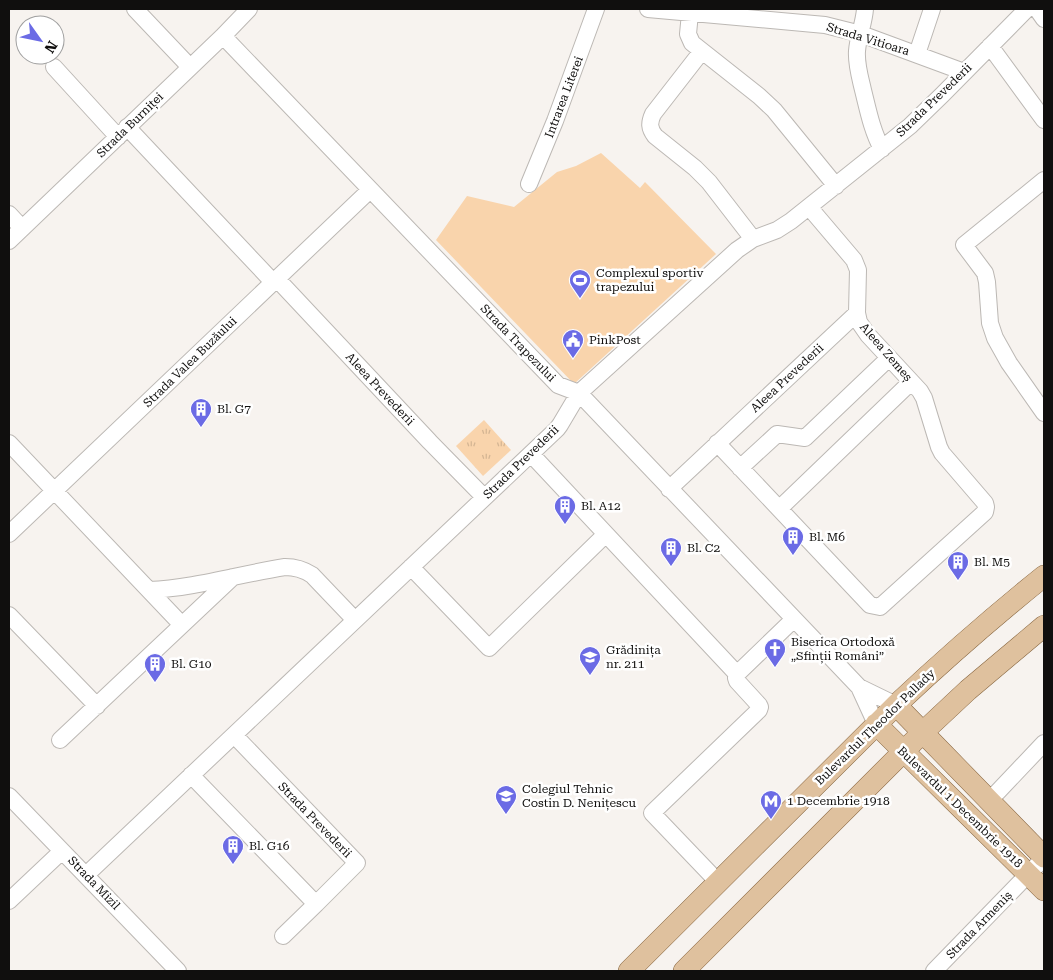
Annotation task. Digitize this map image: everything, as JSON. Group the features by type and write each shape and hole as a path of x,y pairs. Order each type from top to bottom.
{"main road":[{"name":"Bulevardul Theodor Pallady","path":"629,971 876,724 940,664 1044,576"},
{"path":"684,971 922,732 968,690 1044,626"},
{"name":"Bulevardul 1 Decembrie 1918","path":"896,705 1044,858"},
{"name":"Bulevardul 1 Decembrie 1918","path":"876,724 1044,890"}],"street":[{"path":"134,9 190,67"},
{"name":"Strada Burniței","path":"9,241 249,9"},
{"name":"Intrarea Literei","path":"529,184 558,113 596,9"},
{"name":"Strada Vitioara","path":"648,9 810,23 840,28 964,72"},
{"path":"865,9 857,48 857,61 868,111 876,138 882,149"},
{"path":"917,54 932,9"},
{"name":"Strada Prevederii","path":"86,875 531,454 560,425 578,393 726,258 753,239 777,230 791,221 923,114 1027,9"},
{"path":"1037,9 1044,19"},
{"path":"690,13 688,34 692,43 774,110 836,186"},
{"name":"Strada Trapezului","path":"223,36 558,385 578,393 859,687 876,724"},
{"path":"990,46 1044,120"},
{"path":"702,51 653,114 650,126 655,136 695,168 708,182 753,239"},
{"name":"Aleea Prevederii","path":"54,67 275,281 484,497"},
{"path":"1044,180 964,245 985,273 990,323 995,338 1009,363 1044,413"},
{"name":"Strada Valea Buzăului","path":"9,534 370,190"},
{"name":"Aleea Zemeș","path":"780,508 870,605 880,607 985,512 986,507 985,503 939,448 924,398 862,328 857,313 857,264 810,207"},
{"path":"9,214 22,228"},
{"name":"Aleea Prevederii","path":"669,489 857,313"},
{"path":"740,468 777,434 805,438 889,358"},
{"path":"717,443 780,508 911,382"},
{"path":"9,443 182,625"},
{"path":"531,454 737,674"},
{"path":"411,567 488,648 606,534"},
{"path":"149,590 182,587 233,576 285,567 296,567 312,575 355,620"},
{"path":"60,740 233,576"},
{"path":"9,615 97,706"},
{"path":"718,882 652,814 759,710 759,705 737,681 737,674 794,619"},
{"name":"Strada Trapezului","path":"859,687 896,705"},
{"name":"Strada Prevederii","path":"234,735 357,863 284,936"},
{"path":"989,801 1044,743"},
{"path":"191,775 316,904"},
{"name":"Strada Mizil","path":"9,796 178,971"},
{"path":"9,902 62,851"},
{"name":"Strada Armeniș","path":"934,971 1044,858"}],"green space":[{"name":"Complexul sportiv trapezului","path":"601,153 640,188 645,182 716,254 574,384 436,240 467,196 514,207 557,172 576,166"},
{"path":"484,420 511,450 483,476 456,446"}],"place":[{"name":"Complexul sportiv trapezului","path":"580,299"},
{"name":"PinkPost","path":"573,359"},
{"name":"Bl. G7","path":"201,428"},
{"name":"Bl. A12","path":"565,525"},
{"name":"Bl. M6","path":"793,556"},
{"name":"Bl. C2","path":"671,567"},
{"name":"Bl. M5","path":"958,581"},
{"name":"Biserica Ortodoxă „Sfinții Români”","path":"775,668"},
{"name":"Grădinița nr. 211","path":"590,676"},
{"name":"Bl. G10","path":"155,683"},
{"name":"Colegiul Tehnic Costin D. Nenițescu","path":"506,815"},
{"name":"1 Decembrie 1918","path":"771,820"},
{"name":"Bl. G16","path":"233,865"}]}
